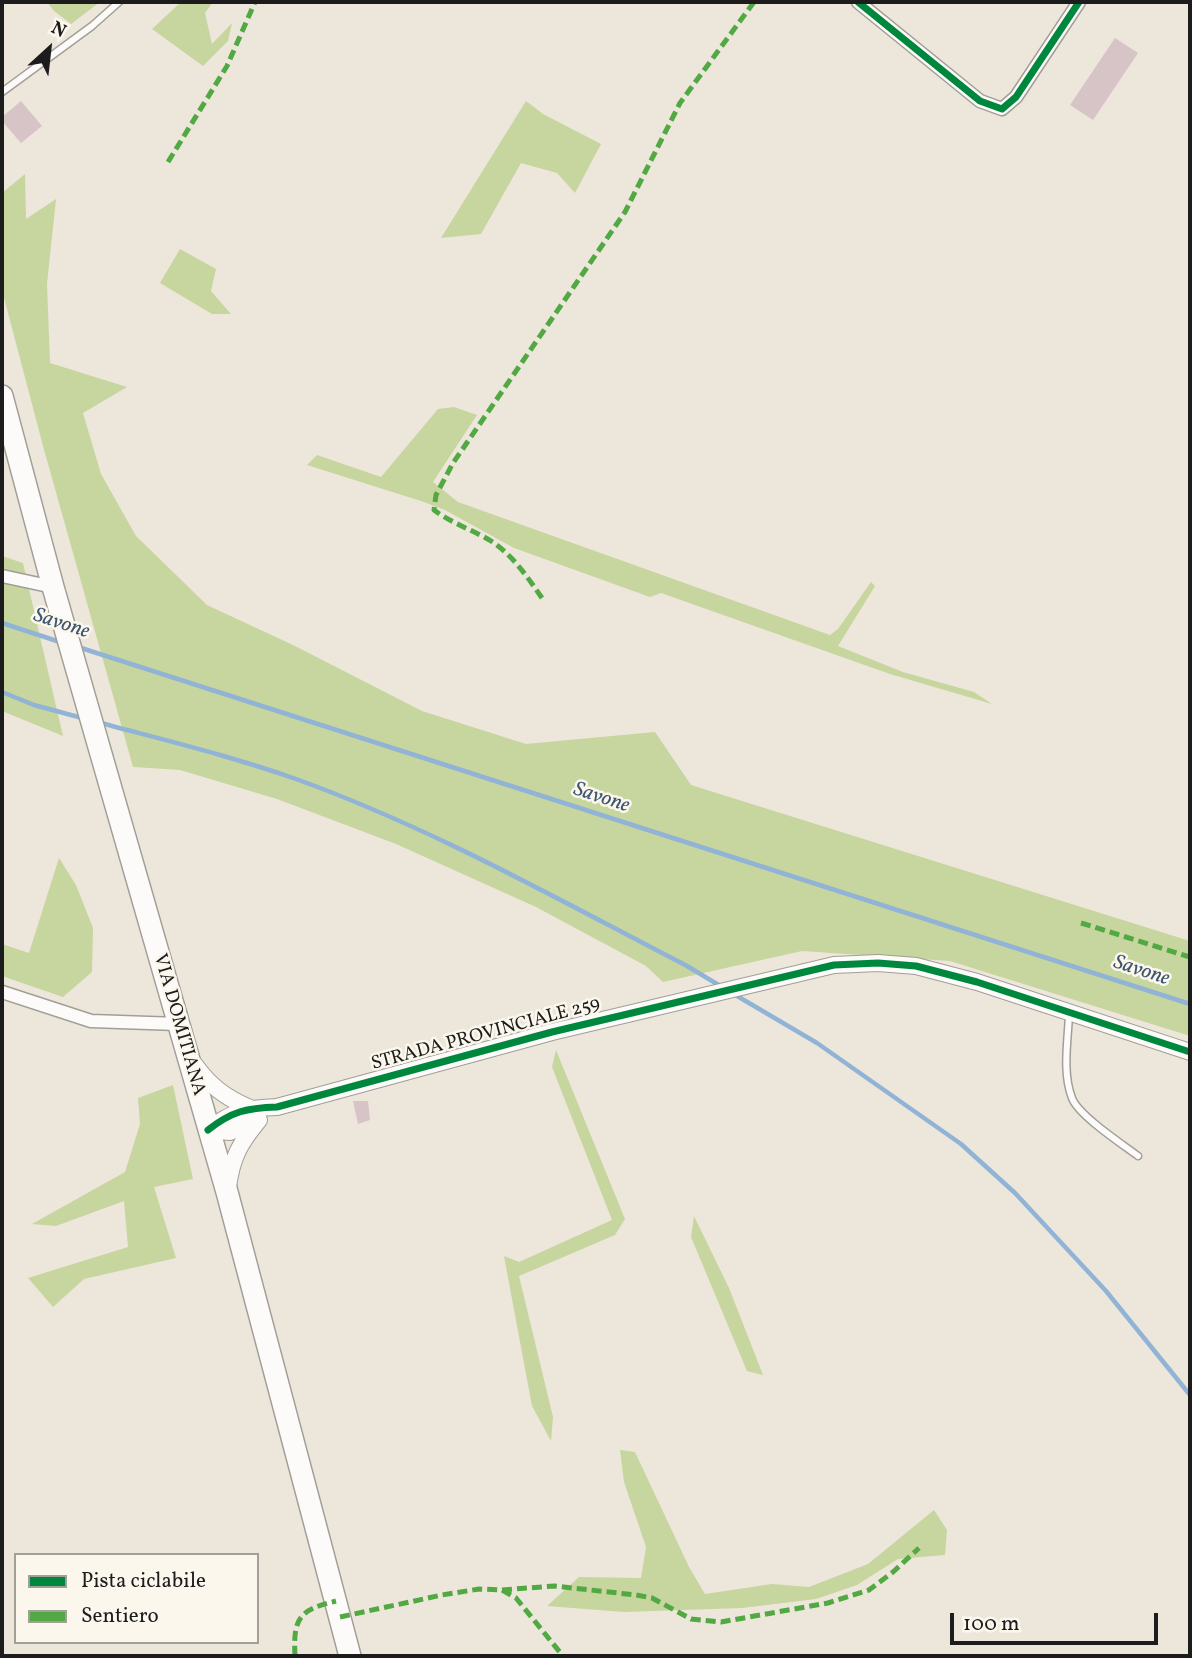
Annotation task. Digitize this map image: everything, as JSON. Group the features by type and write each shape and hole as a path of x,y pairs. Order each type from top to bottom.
{"main road":[{"name":"VIA DOMITIANA","path":"2,396 55,594 227,1192 350,1656"}],"street":[{"path":"858,2 980,101 1002,108 1016,97 1079,2"},
{"path":"2,576 55,594"},
{"name":"STRADA PROVINCIALE 259","path":"208,1130 225,1116 254,1114 552,1032 834,965 878,963 916,966 977,982 1069,1013"},
{"path":"2,992 91,1021 178,1024"},
{"path":"1069,1013 1190,1052"},
{"path":"187,1053 205,1080 254,1114 231,1164 227,1192"}],"lane":[{"path":"2,92 92,26 119,2"},
{"path":"1069,1013 1067,1074 1072,1100 1090,1119 1138,1156"}],"green space":[{"path":"47,2 100,2 71,24"},
{"path":"181,2 213,2 205,13 212,44 232,23 228,41 203,66 152,29"},
{"path":"526,101 543,114 601,144 575,193 557,173 521,163 481,234 441,238"},
{"path":"25,174 26,219 56,199 47,284 50,363 127,387 83,413 101,474 136,536 207,605 293,645 422,711 526,744 655,732 691,785 1190,941 1190,1036 950,961 802,951 663,982 646,966 536,907 396,844 277,799 180,770 133,767 2,290 2,193"},
{"path":"180,249 216,269 211,291 231,314 212,314 160,283"},
{"path":"454,407 477,415 433,482 458,502 830,635 838,629 871,582 875,586 838,646 903,672 974,692 992,704 890,674 661,593 650,597 514,548 445,510 307,465 317,455 381,477 438,409"},
{"path":"2,556 23,563 63,736 2,711"},
{"path":"59,858 76,885 93,928 92,972 63,997 2,976 2,944 29,953"},
{"path":"556,1050 625,1219 615,1235 519,1276 553,1417 551,1441 532,1406 504,1256 519,1262 612,1220 552,1067"},
{"path":"173,1085 193,1179 154,1187 176,1258 84,1279 53,1307 28,1278 128,1247 124,1201 56,1226 32,1224 125,1172 140,1124 138,1098"},
{"path":"694,1216 729,1288 763,1375 747,1371 691,1237"},
{"path":"620,1450 635,1452 689,1567 705,1594 772,1584 809,1587 868,1564 934,1510 947,1530 945,1555 898,1559 857,1585 816,1599 742,1608 624,1612 547,1606 579,1577 641,1578 646,1547 624,1482"}],"building":[{"path":"1115,38 1138,53 1093,120 1070,105"},
{"path":"21,101 42,126 21,143 2,121 2,117"},
{"path":"353,1101 368,1101 370,1120 358,1124"}],"waterway":[{"name":"Savone","path":"2,623 63,643"},
{"name":"Savone","path":"78,647 1190,1004"},
{"path":"2,692 34,705 82,718"},
{"path":"97,722 247,763 347,798 494,866 687,966 722,987"},
{"path":"732,993 817,1043 961,1144 1015,1193 1106,1291 1190,1395"}],"marked path":[{"path":"168,162 227,66 255,2"},
{"path":"542,598 520,567 499,547 434,510 436,495 453,463 625,212 680,103 754,2"},
{"path":"1081,923 1190,957"},
{"path":"502,1590 554,1586 636,1595 652,1598 691,1619 721,1622 828,1603 869,1590 919,1548"},
{"path":"340,1617 442,1595 479,1589 502,1590 516,1598 563,1656"},
{"path":"295,1656 295,1633 301,1618 314,1608 336,1601"}],"cycle path":[{"path":"858,2 980,101 1002,109 1016,97 1079,2"},
{"path":"208,1130 240,1112 277,1107 552,1032 834,965 878,963 916,966 977,982 1190,1052"}]}
